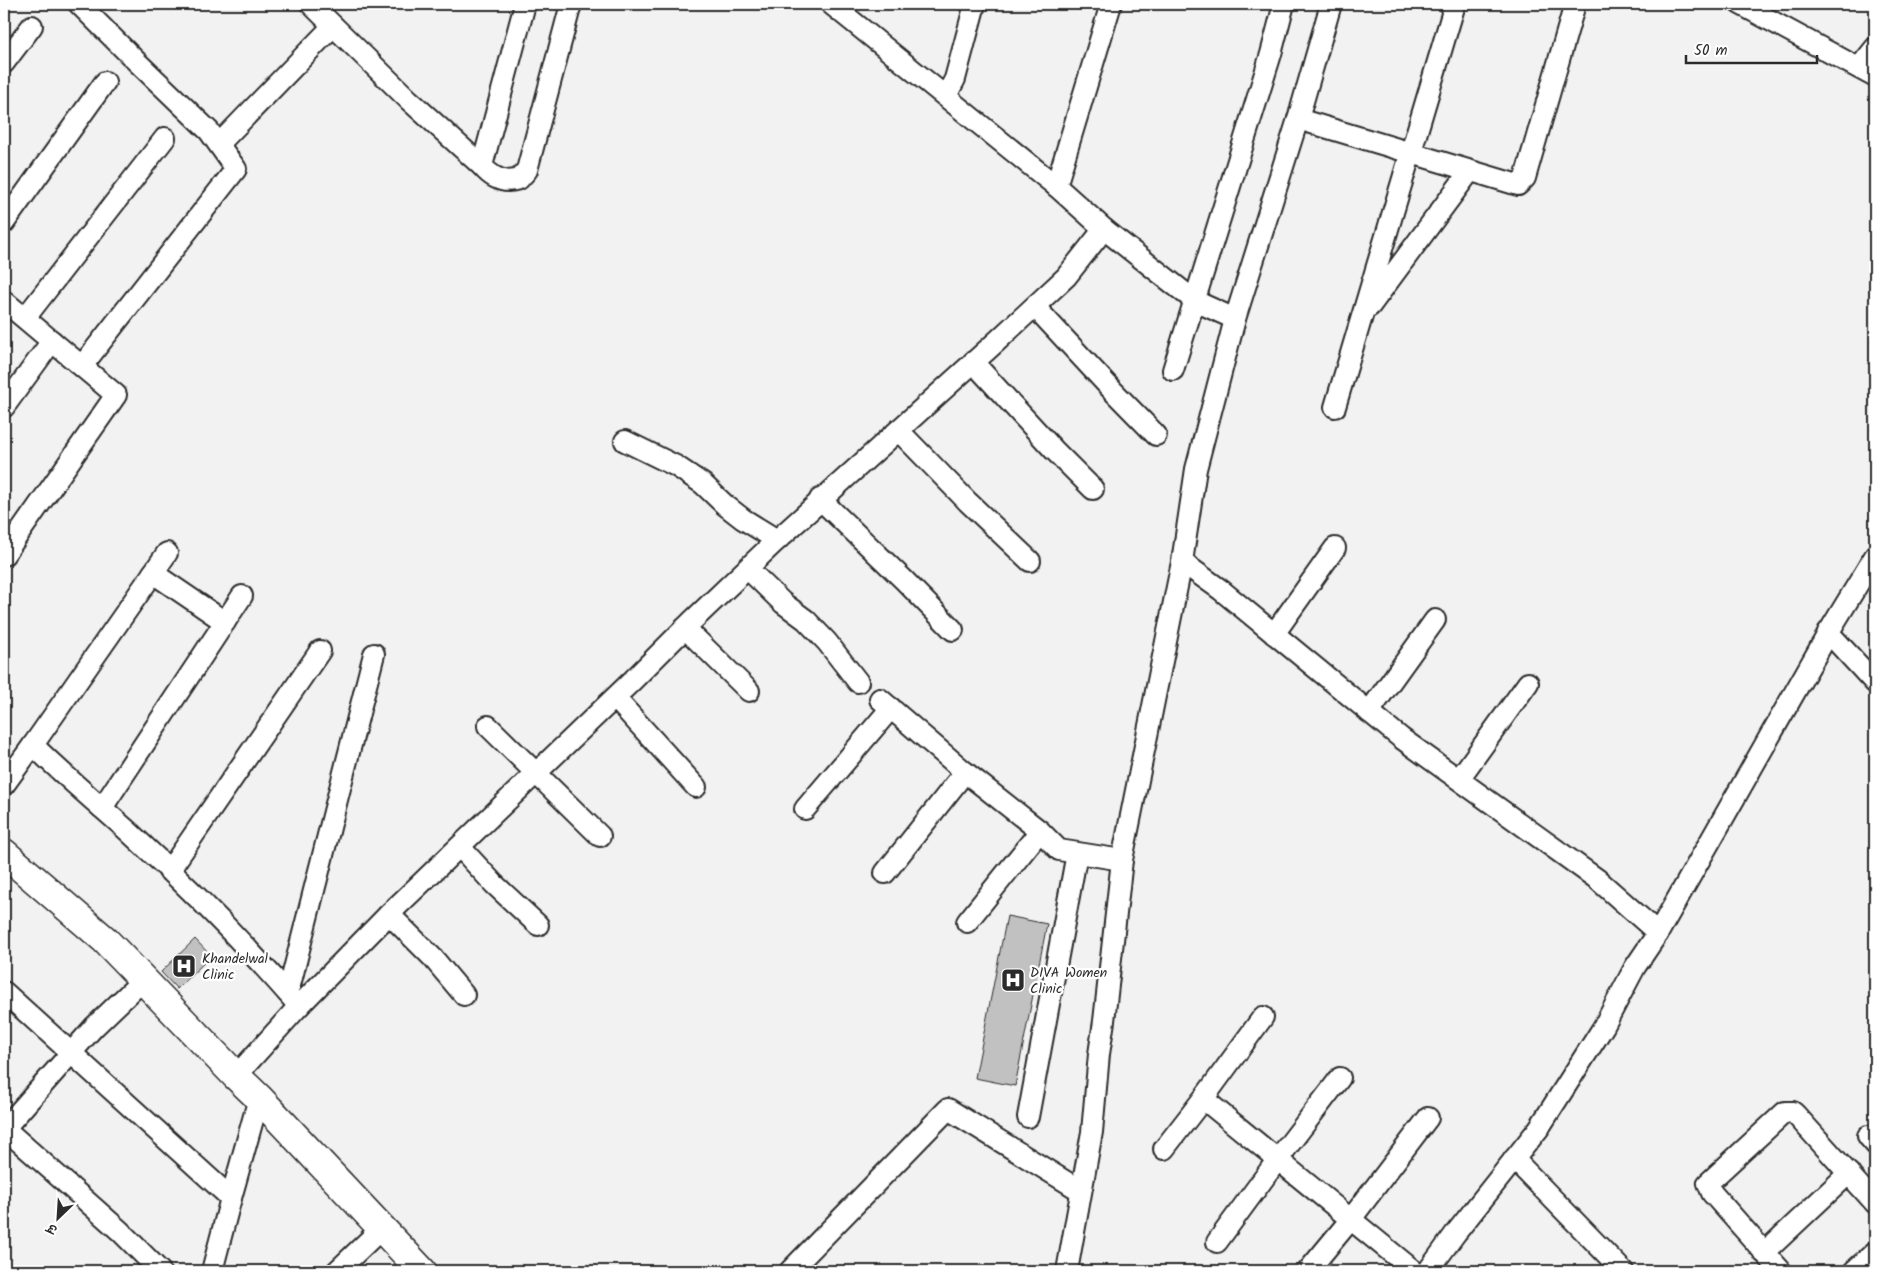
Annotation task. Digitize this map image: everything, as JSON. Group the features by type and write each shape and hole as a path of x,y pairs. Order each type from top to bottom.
{"street":[{"path":"79,4 209,131 236,168 82,366"},
{"path":"310,4 409,100 482,166 488,174 502,181 519,179 527,170 570,4"},
{"path":"482,166 525,4"},
{"path":"831,4 853,11 946,96 1056,186 1104,229 1195,301 1235,319"},
{"path":"946,96 954,80 975,4"},
{"path":"1056,186 1111,4"},
{"path":"1173,370 1271,54 1284,4"},
{"path":"1067,1271 1092,1132 1099,1054 1122,860 1182,562 1196,469 1235,319 1298,119 1331,4"},
{"path":"1335,407 1455,4"},
{"path":"1298,119 1518,185 1525,178 1576,4"},
{"path":"1744,5 1867,73 1875,48"},
{"path":"4,62 32,26"},
{"path":"219,144 333,26"},
{"path":"4,223 105,82"},
{"path":"25,318 165,138"},
{"path":"1362,315 1470,171"},
{"path":"236,1076 294,999 460,847 820,499 899,431 1066,277 1104,229"},
{"path":"4,300 116,395 4,554"},
{"path":"1034,307 1156,435"},
{"path":"4,407 52,341"},
{"path":"973,362 1054,450 1093,489"},
{"path":"899,431 968,502 1030,561"},
{"path":"624,440 676,466 703,484 743,519 777,540"},
{"path":"820,499 953,630"},
{"path":"1274,634 1335,548"},
{"path":"4,784 167,553"},
{"path":"1428,1271 1538,1128 1604,1026 1828,632 1875,556"},
{"path":"1182,562 1221,590 1400,738 1597,879 1658,933"},
{"path":"748,568 784,603 806,620 827,642 858,682"},
{"path":"153,573 225,622"},
{"path":"102,808 242,596"},
{"path":"1370,712 1435,620"},
{"path":"685,628 749,691"},
{"path":"1828,632 1875,683"},
{"path":"169,871 320,651"},
{"path":"294,999 374,654"},
{"path":"1459,779 1528,683"},
{"path":"615,698 696,787"},
{"path":"805,809 886,703 1059,850 1122,860"},
{"path":"488,726 600,836"},
{"path":"33,745 67,779 102,808 169,871 252,953 294,999"},
{"path":"885,873 965,772"},
{"path":"967,922 1040,832"},
{"path":"460,847 494,884 538,925"},
{"path":"4,853 105,940 259,1098 422,1271"},
{"path":"1028,1117 1076,853"},
{"path":"389,914 433,958 464,995"},
{"path":"143,980 94,1027 4,1129 120,1231 160,1271"},
{"path":"4,992 231,1198"},
{"path":"1164,1149 1206,1095 1262,1017"},
{"path":"1217,1242 1340,1078"},
{"path":"1206,1095 1206,1101 1414,1271"},
{"path":"212,1271 259,1098"},
{"path":"790,1271 948,1109 1081,1191"},
{"path":"1781,1271 1708,1187 1711,1180 1785,1112 1788,1111 1796,1115 1875,1202"},
{"path":"1308,1271 1351,1219 1428,1118"},
{"path":"1514,1159 1623,1271"},
{"path":"1764,1253 1849,1173"},
{"path":"336,1271 382,1228"},
{"path":"1854,1271 1875,1252"}],"building":[{"path":"1007,916 1047,924 1015,1086 975,1078"},
{"path":"195,939 211,956 177,989 161,972"}],"place":[{"name":"Khandelwal Clinic","path":"184,966"},
{"name":"DIVA Women Clinic","path":"1013,980"}]}
